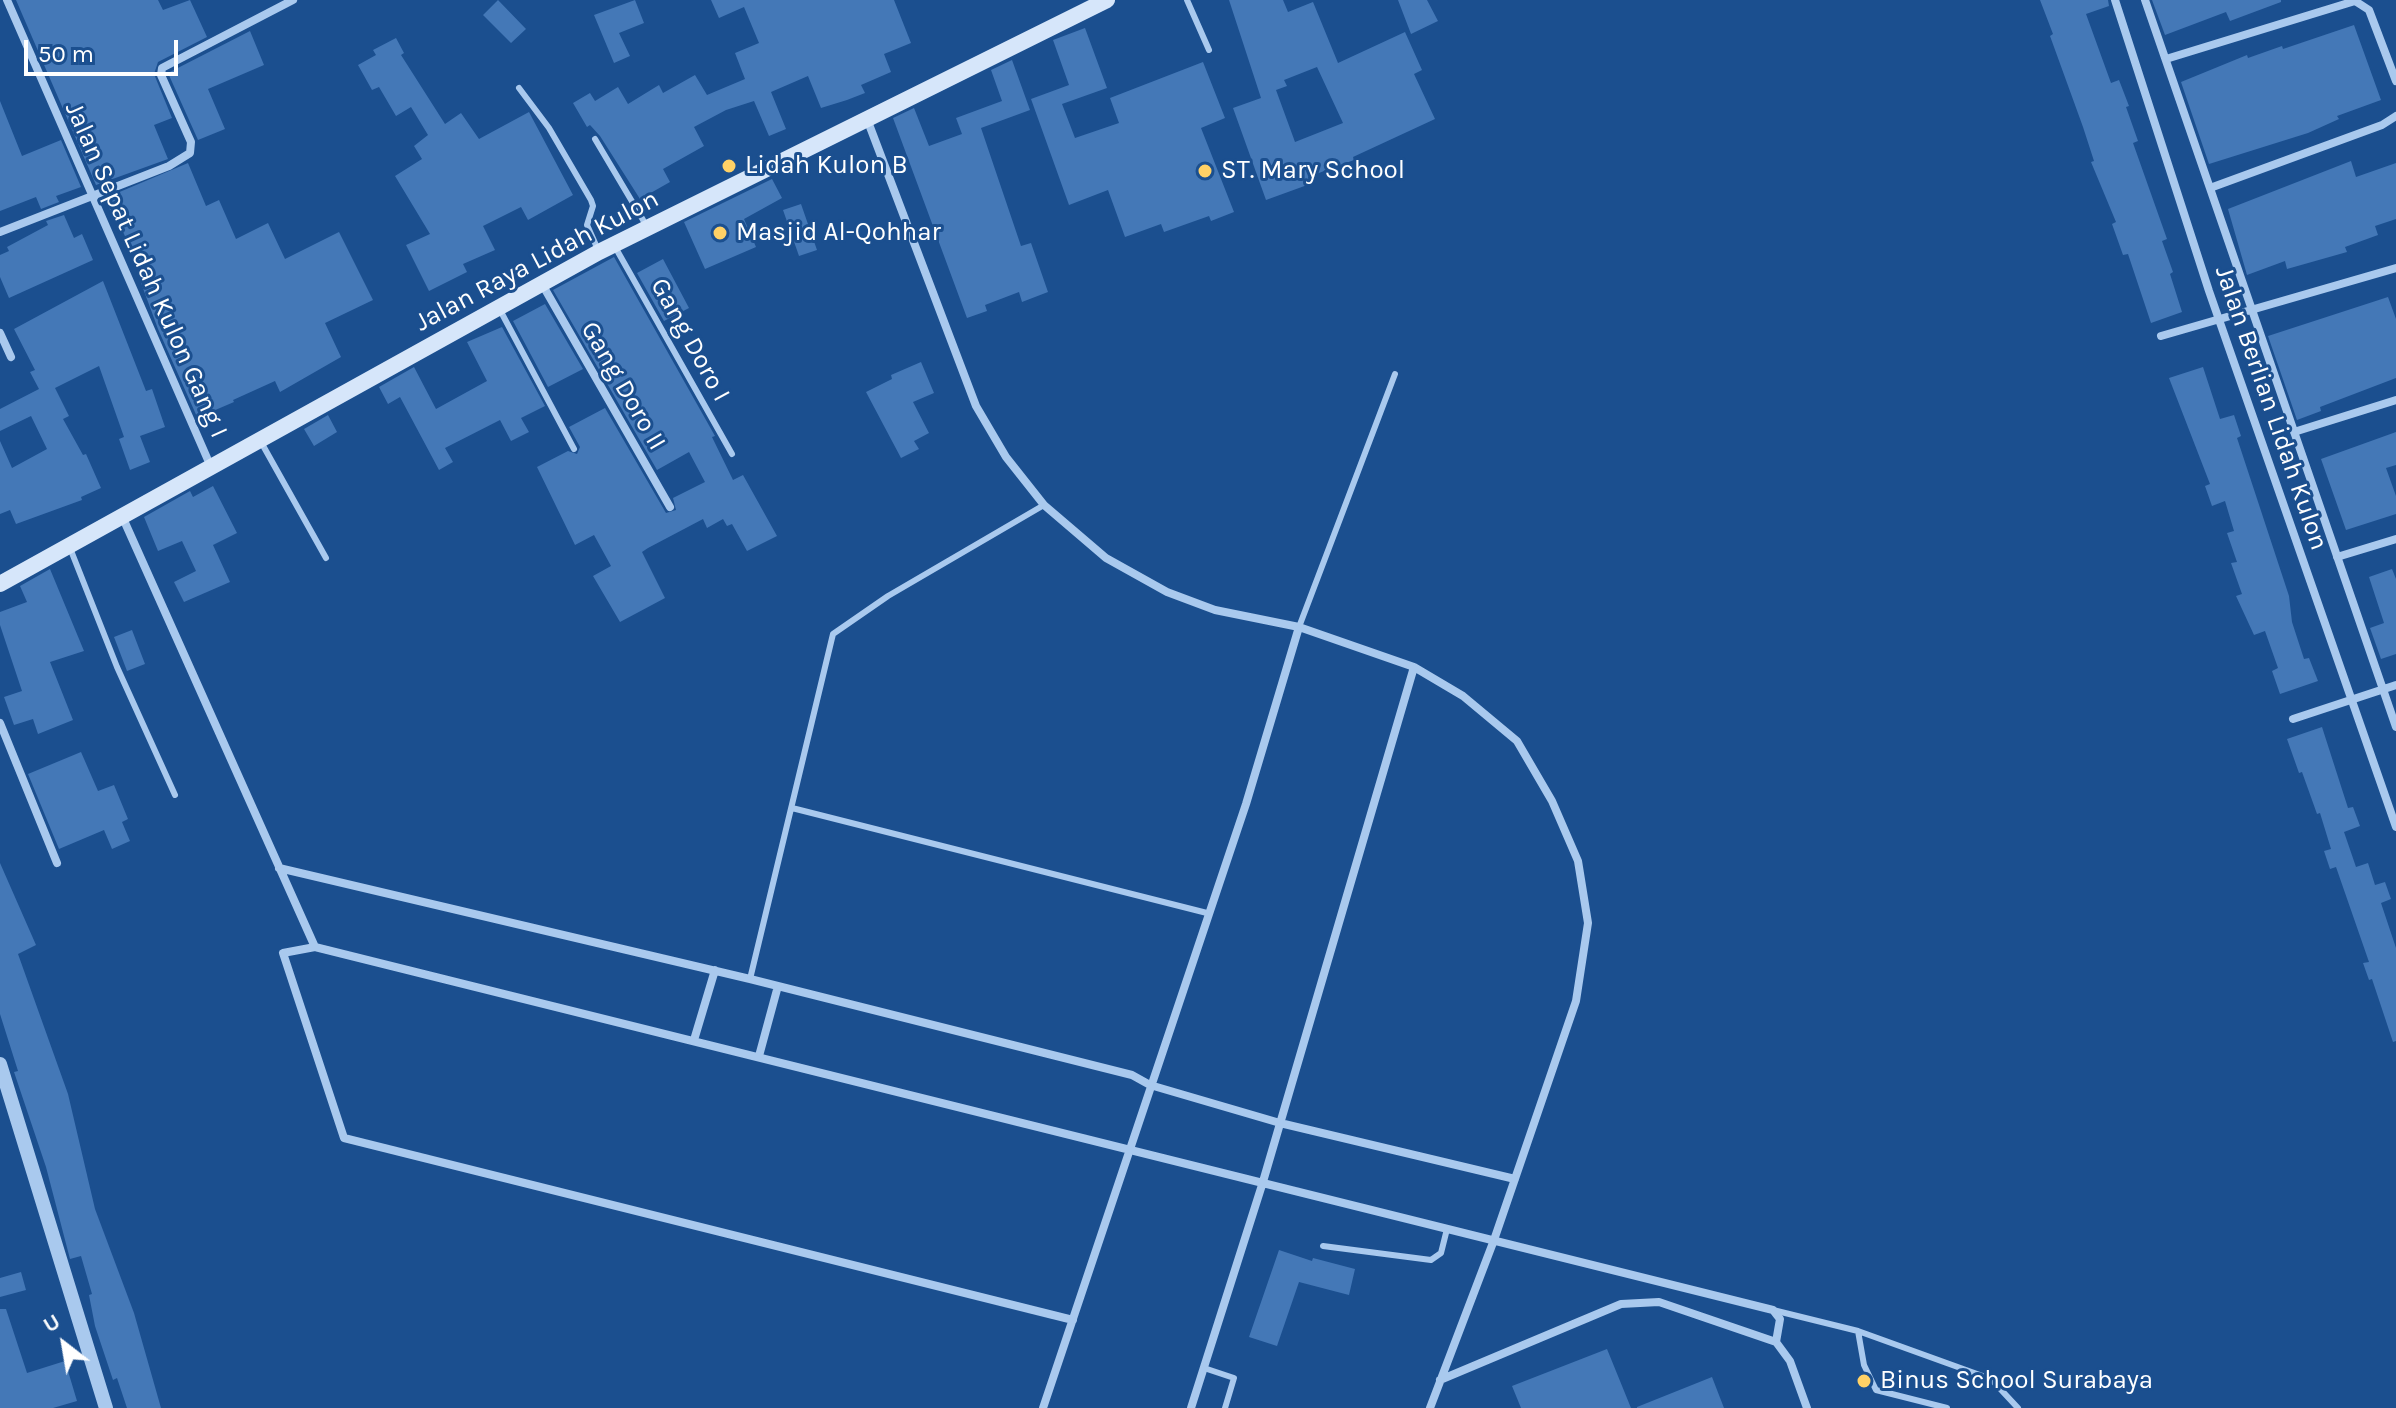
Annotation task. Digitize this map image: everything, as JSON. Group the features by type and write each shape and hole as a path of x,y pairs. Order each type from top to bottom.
{"main road":[{"name":"Jalan Raya Lidah Kulon","path":"0,584 606,248 1107,0"}],"street":[{"name":"Jalan Sepat Lidah Kulon Gang I","path":"7,0 211,467"},
{"path":"0,232 169,166 190,153 191,142 161,75 162,68 293,0"},
{"name":"Jalan Berlian Lidah Kulon","path":"2115,0 2219,319 2396,827"},
{"name":"Jalan Berlian Lidah Kulon","path":"2145,0 2396,727"},
{"path":"2166,59 2355,1 2369,10 2396,81"},
{"path":"2210,188 2382,125 2396,116"},
{"path":"867,119 976,406 1006,457 1044,505 1106,558 1167,592 1215,610 1299,627 1414,667 1463,696 1517,741 1552,801 1578,861 1588,923 1576,1001 1494,1240 1430,1408"},
{"path":"2161,336 2396,268"},
{"name":"Gang Doro II","path":"542,283 670,507"},
{"path":"0,333 11,357"},
{"path":"2294,432 2396,400"},
{"path":"122,516 315,947"},
{"path":"2337,557 2396,539"},
{"path":"1043,1408 1246,804 1299,627"},
{"path":"1191,1408 1262,1185 1414,667"},
{"path":"2293,719 2396,685"},
{"path":"0,723 57,863"},
{"path":"279,868 715,970 1132,1075 1150,1085 1280,1123 1515,1179"},
{"path":"1073,1320 344,1138 283,953 315,947 1130,1147 1262,1185 1773,1310 1780,1319 1776,1342"},
{"path":"694,1040 715,970"},
{"path":"759,1056 778,986"},
{"path":"0,1064 106,1408"},
{"path":"1440,1380 1621,1304 1659,1302 1776,1342 1790,1361 1807,1408"}],"lane":[{"path":"1187,0 1209,50"},
{"name":"Gang Doro I","path":"519,88 549,128 591,200 593,206 587,225 606,248 732,454"},
{"path":"595,139 648,228"},
{"path":"499,307 574,449"},
{"path":"1299,627 1395,374"},
{"path":"260,440 326,558"},
{"path":"750,979 833,634 888,596 1044,505"},
{"path":"69,546 117,667 175,795"},
{"path":"792,808 1207,913"},
{"path":"1323,1246 1431,1260 1441,1253 1447,1229"},
{"path":"1773,1310 1858,1331 1991,1379 2018,1408"},
{"path":"1858,1331 1864,1365 1876,1390 1947,1408"},
{"path":"1204,1368 1234,1378 1225,1408"}],"building":[{"path":"16,0 158,0 163,10 190,0 207,37 158,62 154,74 172,118 154,125 168,159 96,185"},
{"path":"498,0 526,29 511,43 483,15"},
{"path":"635,0 644,23 619,33 630,56 614,63 594,15"},
{"path":"711,0 894,0 911,43 884,54 891,72 861,85 865,93 847,100 821,108 808,76 771,92 786,129 769,136 754,101 726,110 694,127 704,146 663,169 670,182 640,199 600,136 590,125 587,127 573,103 590,93 595,101 618,87 628,104 659,85 663,93 695,75 707,95 745,79 735,53 759,43 744,7 719,18"},
{"path":"1229,0 1283,0 1288,12 1313,2 1338,63 1405,32 1422,70 1414,74 1435,119 1353,157 1354,160 1308,177 1310,184 1266,200 1233,108 1261,98","holes":["1317,67 1343,123 1295,142 1276,90 1287,86 1284,80"]},
{"path":"1398,0 1427,0 1438,21 1411,34"},
{"path":"2040,0 2108,0 2109,6 2086,14 2111,83 2119,80 2129,106 2126,107 2138,141 2133,143 2167,239 2162,241 2182,312 2151,323 2128,254 2123,255 2112,224 2116,222 2091,162 2094,161"},
{"path":"2152,0 2281,2 2230,21 2226,12 2165,35"},
{"path":"2354,25 2381,100 2337,116 2339,119 2308,133 2209,164 2181,82 2247,55 2248,58 2282,46 2283,49"},
{"path":"1085,28 1107,88 1062,104 1075,138 1119,123 1110,98 1203,62 1225,118 1201,128 1234,212 1211,221 1209,216 1164,232 1161,224 1125,237 1108,190 1069,205 1031,99 1069,85 1053,40"},
{"path":"250,31 264,65 208,89 225,129 198,140 168,73"},
{"path":"396,38 404,53 401,55 445,124 461,113 479,139 529,112 573,195 528,220 521,207 483,226 495,250 463,264 467,272 429,291 406,245 430,234 395,176 422,159 414,146 428,135 411,107 396,116 379,87 372,90 358,65 376,55 373,50"},
{"path":"1012,60 1030,110 981,128 1021,246 1031,243 1048,292 1022,302 1019,292 985,305 987,311 967,318 893,118 914,108 929,146 962,134 956,118 1002,101 991,70"},
{"path":"0,101 22,156 61,140 81,187 56,196 59,202 41,209 36,197 0,211"},
{"path":"2351,161 2356,177 2396,163 2396,219 2375,226 2378,235 2345,247 2347,252 2287,269 2285,261 2247,275 2228,209"},
{"path":"188,163 206,206 219,200 236,239 268,223 285,259 339,232 373,300 325,323 341,357 280,392 275,381 233,400 213,411 217,422 202,428 158,329 137,272 140,270 120,225 103,199"},
{"name":"Masjid Al-Qohhar","path":"772,179 782,198 744,219 756,247 705,269 684,222"},
{"path":"801,204 817,250 799,256 783,210"},
{"path":"64,215 74,238 82,234 93,260 9,298 0,277 0,255 9,251 7,247 48,225 46,221"},
{"path":"614,257 715,436 712,437 733,480 743,475 777,536 747,551 732,524 727,526 723,519 707,528 703,519 648,548 642,552 665,598 620,622 593,576 611,566 594,535 575,545 537,467 568,451 577,454 580,447 569,427 605,408 666,513 676,510 673,498 705,482 689,452 657,470 553,290"},
{"path":"663,259 689,308 664,321 637,273"},
{"path":"103,281 146,391 152,389 165,427 140,436 150,462 130,470 119,439 124,437 99,366 55,388 69,416 63,419 83,455 86,454 101,488 81,497 82,500 16,524 10,510 0,514 0,441 12,468 47,449 31,416 0,431 0,409 39,389 30,372 35,370 14,329"},
{"path":"2388,297 2396,319 2396,378 2320,407 2321,411 2297,420 2268,336"},
{"path":"545,304 583,369 548,387 513,321"},
{"path":"502,327 545,406 521,418 529,432 511,441 500,420 445,448 453,462 439,470 400,397 388,404 379,387 414,367 436,409 487,381 467,342"},
{"path":"921,362 934,393 913,402 929,433 914,441 919,449 901,458 866,392 892,379 891,375"},
{"path":"2203,367 2220,419 2234,415 2241,436 2237,438 2289,596 2292,622 2304,659 2309,658 2318,681 2280,694 2272,671 2278,668 2265,631 2254,635 2236,596 2242,594 2231,563 2237,562 2227,533 2234,531 2225,501 2212,506 2205,486 2210,484 2169,378"},
{"path":"328,415 337,432 314,446 304,429"},
{"path":"2396,432 2396,465 2386,468 2396,496 2396,514 2346,530 2321,459"},
{"path":"213,486 237,533 213,545 230,582 184,602 174,582 196,571 182,541 158,551 144,517 190,491 193,497"},
{"path":"50,569 84,651 50,662 73,720 38,734 33,719 14,725 4,697 22,691 0,625 0,612 27,602 20,586"},
{"path":"2392,569 2396,579 2396,654 2381,659 2370,628 2384,623 2369,577"},
{"path":"132,630 145,664 127,671 114,637"},
{"path":"2322,727 2348,808 2353,807 2360,826 2344,832 2356,867 2368,863 2375,885 2385,882 2391,899 2381,903 2396,948 2396,1041 2393,1042 2372,979 2369,980 2363,963 2369,962 2336,867 2330,869 2324,851 2331,849 2320,813 2317,814 2287,739"},
{"path":"81,752 98,791 114,785 128,819 122,822 130,841 112,849 104,830 59,849 28,774"},
{"path":"0,863 36,945 18,954 68,1094 95,1209 134,1313 161,1408 127,1408 117,1378 113,1380 95,1326 89,1295 92,1294 81,1256 70,1259 46,1167 14,1072 18,1071 0,1014"},
{"path":"1279,1250 1312,1261 1313,1258 1355,1269 1349,1295 1299,1282 1277,1346 1249,1337"},
{"path":"21,1272 26,1290 0,1297 0,1278"},
{"path":"0,1309 6,1309 27,1373 65,1361 77,1401 53,1408 0,1408"},
{"path":"1607,1349 1631,1408 1521,1408 1512,1386"},
{"path":"1712,1377 1724,1408 1637,1408 1637,1407"}],"place":[{"name":"Lidah Kulon B","path":"729,166"},
{"name":"ST. Mary School","path":"1205,171"},
{"name":"Masjid Al-Qohhar","path":"720,233"},
{"name":"Binus School Surabaya","path":"1864,1381"}]}
